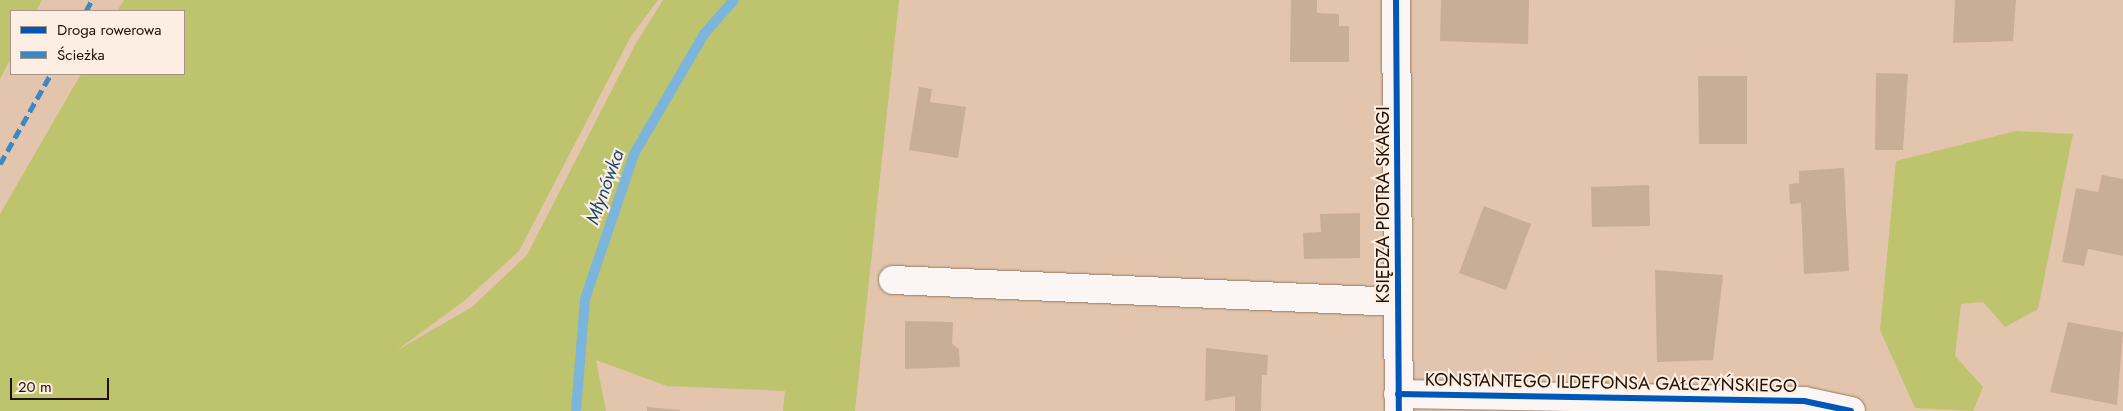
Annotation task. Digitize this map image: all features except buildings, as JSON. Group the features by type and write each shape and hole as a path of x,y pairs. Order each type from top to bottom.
{"street":[{"name":"KSIĘDZA PIOTRA SKARGI","path":"1396,0 1399,402"},
{"path":"894,280 1398,302"},
{"name":"KONSTANTEGO ILDEFONSA GAŁCZYŃSKIEGO","path":"1399,402 1804,401 1852,411"}],"green space":[{"path":"0,0 42,0 37,10 10,10 10,60 0,79"},
{"path":"124,0 658,0 631,36 519,251 464,301 396,351 472,307 527,255 635,45 663,0 899,0 855,411 783,411 785,391 667,386 596,360 606,411 0,411 0,214 80,75 185,75 185,10 118,10"},
{"path":"2016,131 2073,134 2038,309 2005,327 1983,302 1961,304 1955,356 1983,387 1973,411 1915,408 1880,330 1896,161"}],"waterway":[{"name":"Młynówka","path":"576,411 585,299 634,154 704,34 734,0"}],"marked path":[{"path":"87,10 92,0"},
{"path":"0,164 50,75"}],"cycle path":[{"path":"1396,0 1399,411"},
{"path":"1398,394 1804,401 1851,411"}]}
